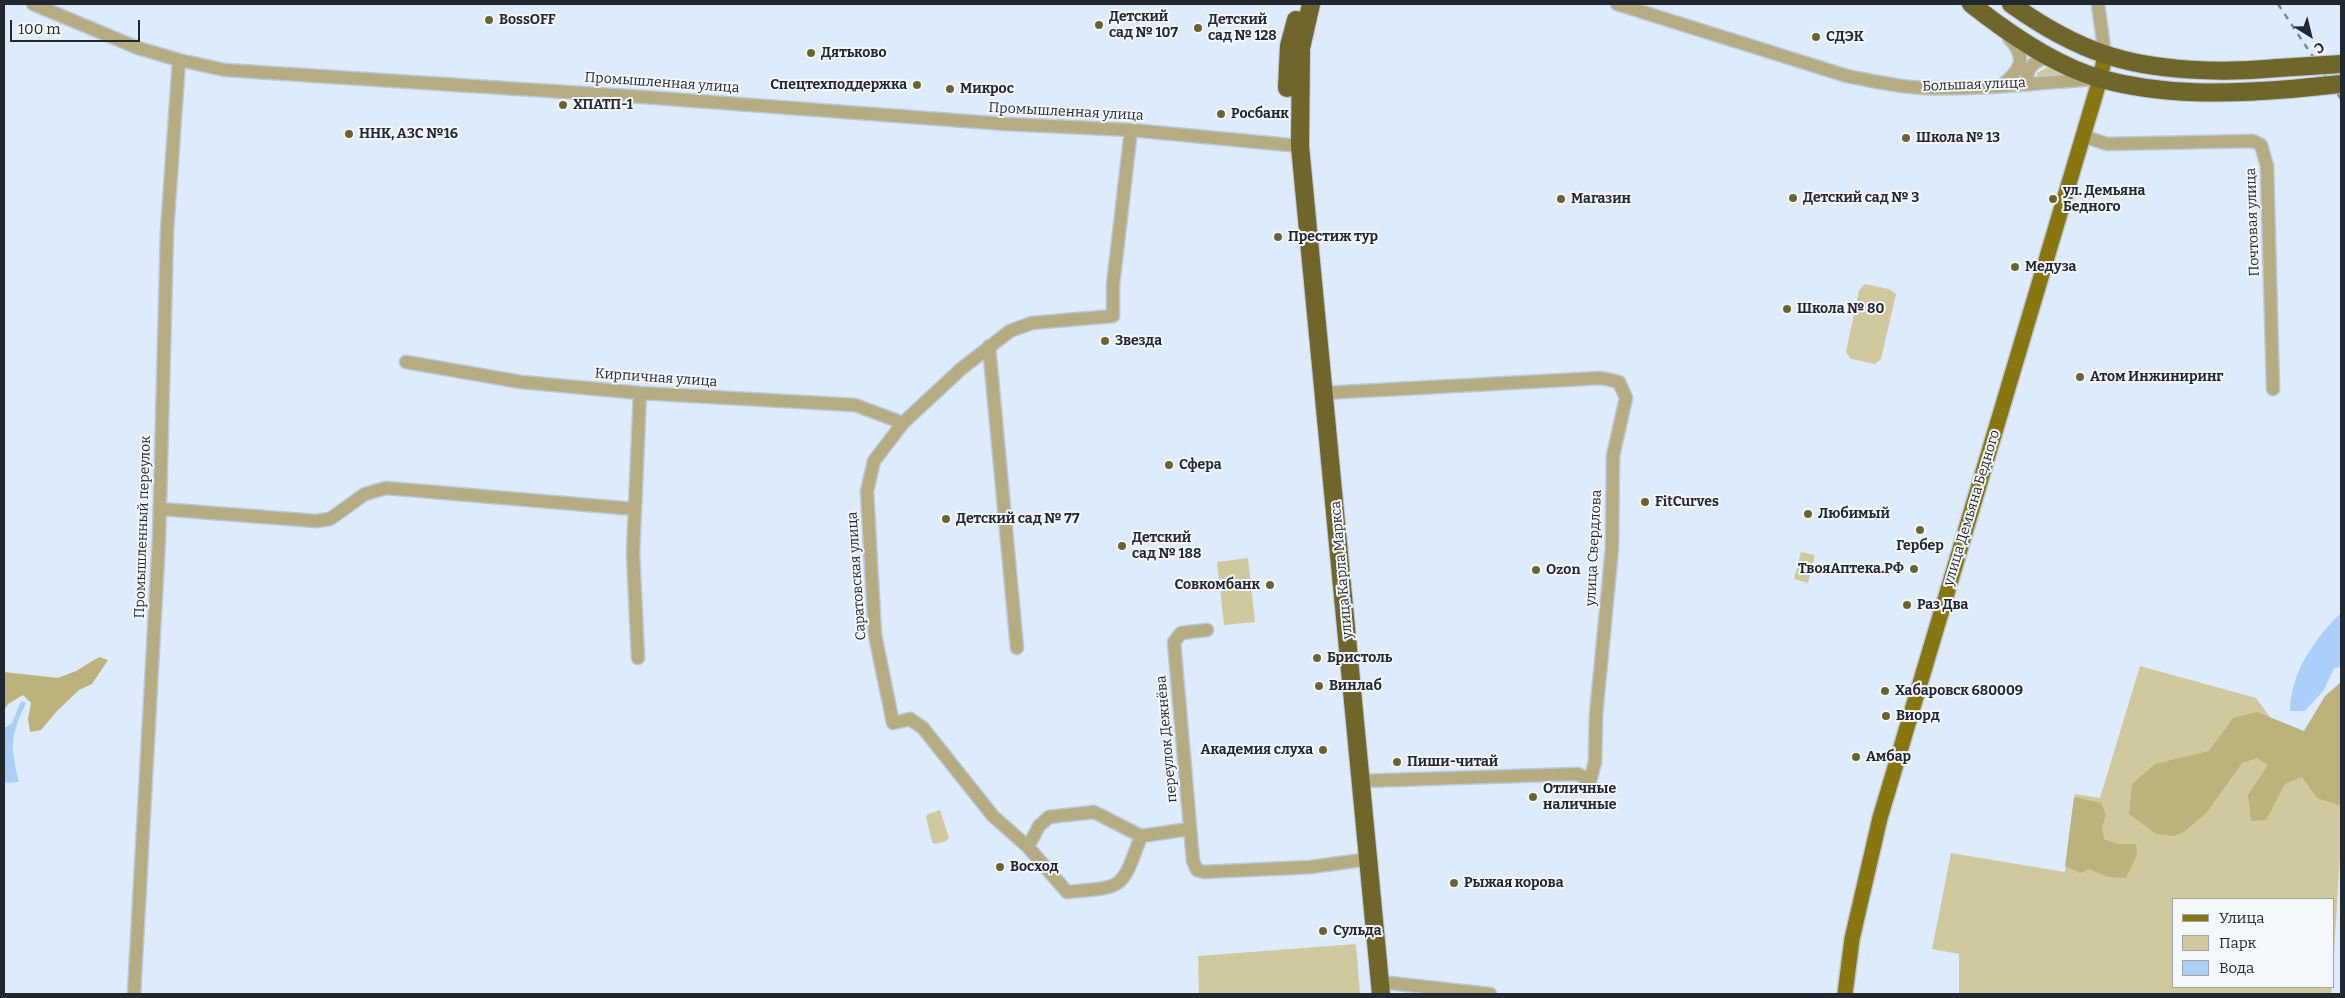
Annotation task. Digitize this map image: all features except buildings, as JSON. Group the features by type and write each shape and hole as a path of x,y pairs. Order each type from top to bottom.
{"highway":[{"name":"улица Карла Маркса","path":"1300,4 1289,46 1287,77 1288,112 1300,146"},
{"name":"улица Карла Маркса","path":"1311,4 1301,48 1300,146 1381,988"},
{"path":"1971,4 1997,25 2050,56 2100,79"},
{"path":"2011,4 2046,28 2105,54 2159,65 2194,69 2247,71 2341,64"},
{"name":"Большая улица","path":"2100,79 2149,88 2195,92 2246,92 2341,84"}],"main road":[{"name":"улица Демьяна Бедного","path":"1845,994 1852,939 1880,818 2100,79 2105,54"}],"street":[{"name":"Промышленная улица","path":"33,4 138,48 179,60 225,70 643,96 1006,124 1131,130 1300,146"},
{"name":"Большая улица","path":"1617,4 1856,78 1921,88 2000,86 2100,79"},
{"path":"2098,4 2105,54"},
{"path":"1997,25 2018,47 2021,55 2020,66 2013,76 2000,86"},
{"path":"2026,84 2026,73 2032,64 2050,56"},
{"name":"Промышленный переулок","path":"134,994 141,847 147,797 160,509 167,231 179,60"},
{"path":"903,423 989,346 1010,331 1032,324 1113,316 1113,285 1131,130"},
{"name":"Почтовая улица","path":"2083,136 2107,144 2253,141 2261,145 2267,166 2274,389"},
{"path":"989,346 1017,648"},
{"name":"Кирпичная улица","path":"406,362 521,382 640,393 855,405 903,423"},
{"name":"улица Свердлова","path":"1324,393 1601,378 1619,382 1626,398 1613,456 1612,548 1596,715 1595,762 1590,781 1578,774 1361,782"},
{"path":"638,658 633,553 640,393"},
{"name":"Саратовская улица","path":"903,423 874,461 867,491 875,635 893,723 910,719 923,728 993,816 1028,847"},
{"path":"160,509 316,522 330,519 365,494 386,488 635,509"},
{"name":"переулок Дежнёва","path":"1207,630 1181,633 1174,642 1193,861 1197,870 1204,872 1311,866 1369,859"},
{"path":"1141,836 1128,872 1120,883 1111,888 1067,892 1028,847 1039,826 1049,817 1094,812 1141,836 1190,829"},
{"path":"1381,988 1490,994"}],"green space":[{"path":"2050,66 2065,74 2037,77 2037,73"},
{"path":"1865,284 1889,289 1896,294 1881,359 1875,364 1851,359 1846,352 1859,290"},
{"path":"1801,552 1815,555 1808,583 1794,579"},
{"path":"1248,558 1255,622 1224,625 1217,562"},
{"path":"2140,666 2256,698 2294,750 2341,759 2341,840 2335,937 2335,898 2172,898 2172,988 2332,988 2331,994 1959,994 1959,954 1932,949 1951,853 2065,872 2075,794 2100,798"},
{"path":"940,810 949,838 946,841 935,844 932,842 926,817 928,814"},
{"path":"1356,944 1360,994 1199,994 1198,956"}],"shaded area":[{"path":"99,657 108,660 92,684 79,690 41,730 30,732 28,719 31,703 23,695 8,704 4,710 4,672 58,678 76,671"},
{"path":"2341,682 2341,806 2317,798 2302,777 2285,784 2266,820 2251,821 2248,795 2268,765 2257,758 2242,763 2207,812 2184,832 2174,836 2156,834 2129,814 2132,784 2155,764 2209,751 2233,718 2257,712 2304,731 2325,696"},
{"path":"2074,797 2101,803 2106,815 2102,827 2104,839 2118,844 2136,844 2137,855 2126,878 2108,877 2089,869 2080,873 2065,866"}],"water":[{"path":"2341,613 2341,667 2334,668 2324,690 2305,711 2290,711 2291,697 2299,670 2313,645"},
{"path":"21,701 26,703 17,724 13,741 14,759 19,782 4,783 4,728 12,723"}],"railway":[{"path":"2278,4 2341,99"}],"place":[{"name":"BossOFF","path":"489,20"},
{"name":"Детский сад № 107","path":"1099,25"},
{"name":"Детский сад № 128","path":"1198,28"},
{"name":"СДЭК","path":"1816,37"},
{"name":"Дятьково","path":"811,53"},
{"name":"Спецтехподдержка","path":"917,85"},
{"name":"Микрос","path":"950,89"},
{"name":"ХПАТП-1","path":"563,105"},
{"name":"Росбанк","path":"1221,114"},
{"name":"ННК, АЗС №16","path":"349,134"},
{"name":"Школа № 13","path":"1906,138"},
{"name":"Детский сад № 3","path":"1793,198"},
{"name":"Магазин","path":"1561,199"},
{"name":"ул. Демьяна Бедного","path":"2053,199"},
{"name":"Престиж тур","path":"1278,237"},
{"name":"Медуза","path":"2015,267"},
{"name":"Школа № 80","path":"1787,309"},
{"name":"Звезда","path":"1105,341"},
{"name":"Атом Инжиниринг","path":"2080,377"},
{"name":"Сфера","path":"1169,465"},
{"name":"FitCurves","path":"1645,502"},
{"name":"Любимый","path":"1808,514"},
{"name":"Детский сад № 77","path":"946,519"},
{"name":"Гербер","path":"1920,530"},
{"name":"Детский сад № 188","path":"1122,546"},
{"name":"ТвояАптека.РФ","path":"1914,569"},
{"name":"Ozon","path":"1536,570"},
{"name":"Совкомбанк","path":"1270,585"},
{"name":"Раз Два","path":"1907,605"},
{"name":"Бристоль","path":"1317,658"},
{"name":"Винлаб","path":"1319,686"},
{"name":"Хабаровск 680009","path":"1885,691"},
{"name":"Виорд","path":"1886,716"},
{"name":"Академия слуха","path":"1323,750"},
{"name":"Амбар","path":"1856,757"},
{"name":"Пиши-читай","path":"1397,762"},
{"name":"Отличные наличные","path":"1533,797"},
{"name":"Восход","path":"1000,867"},
{"name":"Рыжая корова","path":"1454,883"},
{"name":"Сульда","path":"1323,931"}]}
